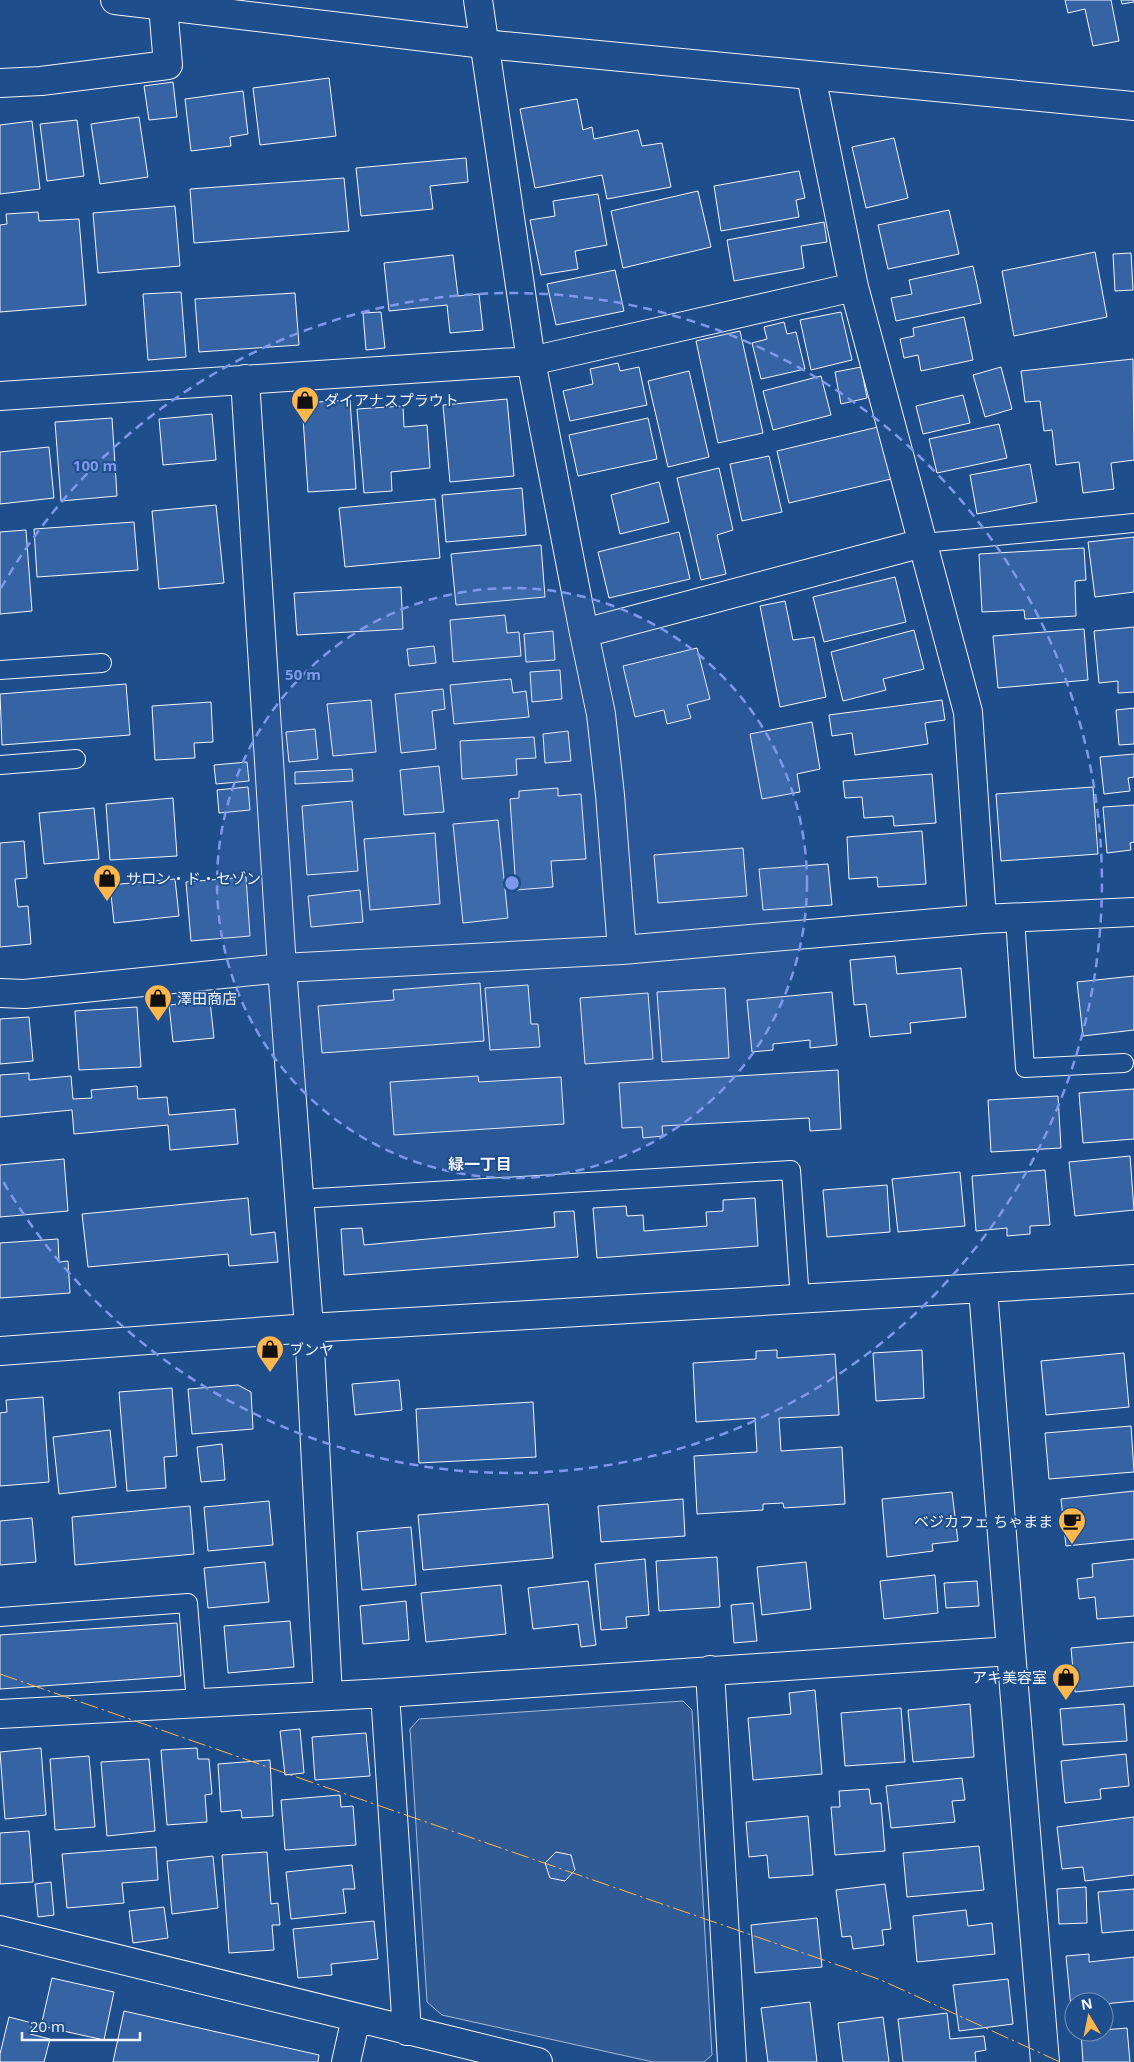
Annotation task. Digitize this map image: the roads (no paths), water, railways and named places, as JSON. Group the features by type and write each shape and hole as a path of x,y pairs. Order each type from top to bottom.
{"street":[{"path":"115,0 163,6 240,7 484,44 1134,106"},
{"path":"478,0 531,361 601,714 610,795 622,950"},
{"path":"0,82 41,81 168,66 163,6"},
{"path":"811,76 854,287 968,712 982,919"},
{"path":"0,396 531,361 854,287"},
{"path":"245,380 282,968 309,1328 328,1696"},
{"path":"584,633 923,543"},
{"path":"0,993 24,994 282,968 622,950 982,919 1134,912"},
{"path":"0,1351 309,1328 1134,1279"},
{"path":"984,1289 1045,2062"},
{"path":"0,1714 385,1693 1011,1650"},
{"path":"710,1670 732,2062"},
{"path":"385,1693 407,2031"},
{"path":"0,1930 538,2062"},
{"path":"346,2062 356,2018"}],"lane":[{"path":"923,543 1134,523"},
{"path":"0,670 102,663"},
{"path":"0,764 76,760"},
{"path":"1014,918 1025,1068 1124,1063"},
{"path":"299,1199 792,1170 800,1300"},
{"path":"0,1618 188,1602 196,1703"}],"place":[{"name":"ダイアナスプラウト","path":"305,424"},
{"name":"サロン・ド・セゾン","path":"107,902"},
{"name":"澤田商店","path":"158,1022"},
{"name":"ブンヤ","path":"270,1373"},
{"name":"ベジカフェ ちゃまま","path":"1072,1545"},
{"name":"アキ美容室","path":"1066,1701"}],"district":[{"name":"緑一丁目","path":"480,1164"}]}
